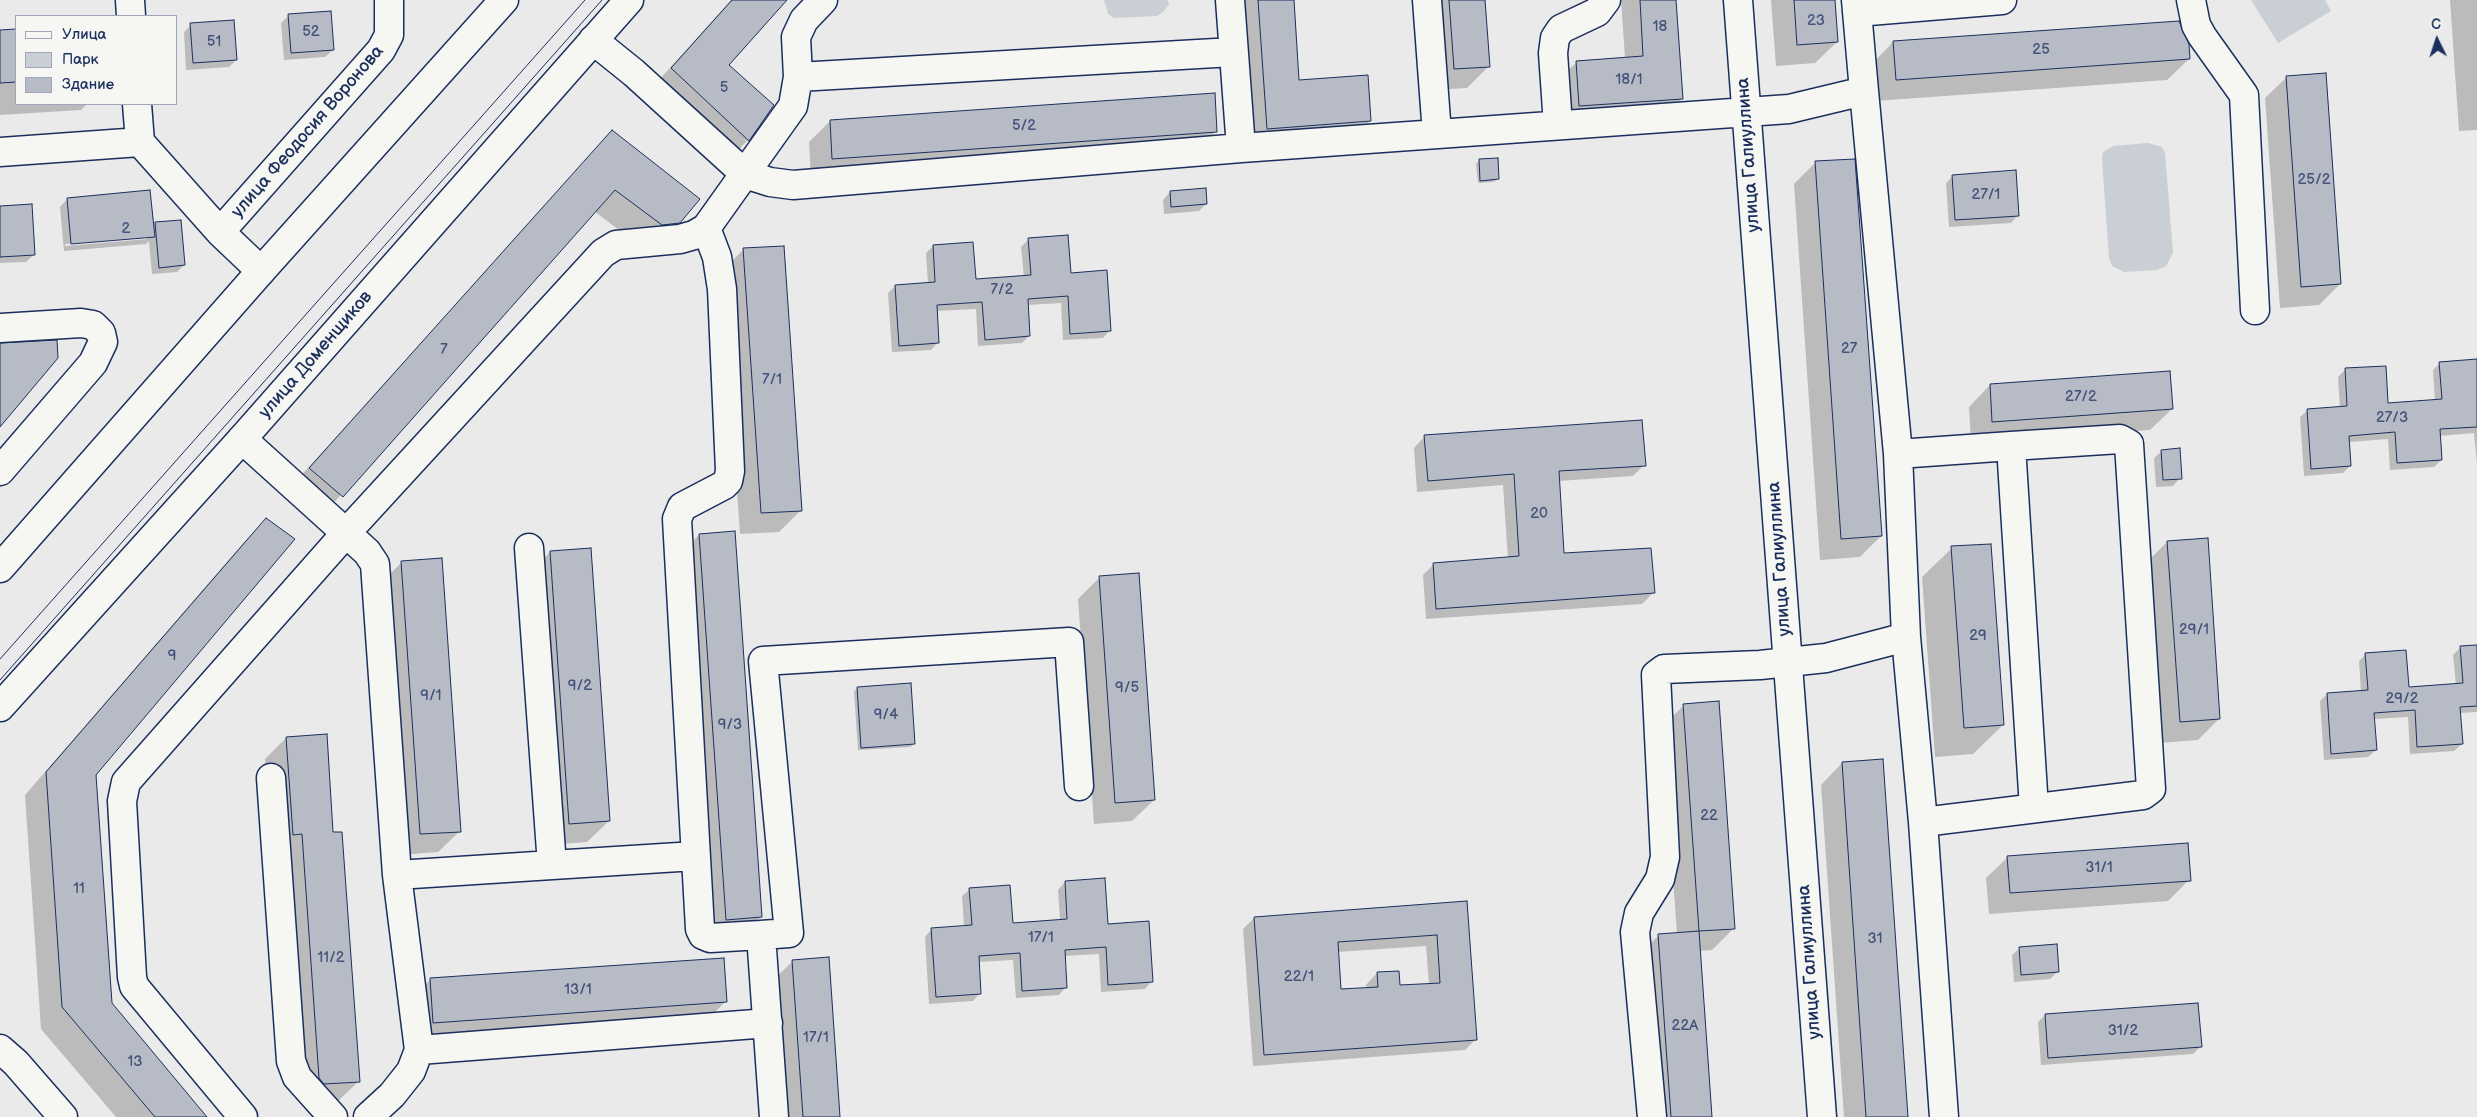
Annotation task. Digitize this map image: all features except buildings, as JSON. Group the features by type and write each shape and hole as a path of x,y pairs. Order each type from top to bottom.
{"street":[{"path":"130,0 131,15"},
{"name":"улица Феодосия Воронова","path":"220,232 382,50 389,34 389,0"},
{"path":"0,568 261,271 504,0"},
{"name":"улица Доменщиков","path":"0,707 242,439 629,0"},
{"path":"243,1117 134,986 123,791 132,774 346,533 603,253 616,245 680,239 694,235 706,228 793,106 798,77 796,37 799,28 823,0"},
{"path":"1230,0 1241,148"},
{"path":"1427,0 1436,134"},
{"path":"1558,125 1553,53 1555,38 1561,30 1597,12 1606,0"},
{"name":"улица Галиуллина","path":"1738,0 1822,1117"},
{"path":"1944,1117 1923,822 1906,637 1898,454 1856,6 2002,0"},
{"path":"2192,0 2196,25 2202,36 2244,95 2254,310"},
{"path":"593,40 634,73 745,174 770,182 794,186 1241,148 1558,125 1746,114 1789,109 1864,92"},
{"path":"798,77 1233,52"},
{"path":"137,105 140,142 220,232 261,271"},
{"path":"0,152 140,142"},
{"path":"706,228 716,257 722,289 730,471 728,481 724,485 682,507 677,519 695,856 700,929 703,935 710,938 789,933 763,661 1069,642 1079,786"},
{"path":"0,328 94,325 101,333 103,342 93,363 0,471"},
{"path":"242,439 372,557 377,572 398,875 419,1050 410,1071 392,1094 368,1117"},
{"path":"1898,454 2120,439 2129,444 2152,785 2150,792 2143,795 1923,822"},
{"path":"2011,446 2034,808"},
{"path":"529,548 552,865"},
{"path":"1652,1117 1635,932 1639,913 1660,879 1665,857 1656,675 1664,669 1760,665 1826,658 1906,637"},
{"path":"271,778 291,1061 297,1077 333,1117"},
{"path":"398,875 695,856"},
{"path":"761,935 774,1117"},
{"path":"419,1050 768,1023"},
{"path":"0,1049 16,1063 63,1117"}],"green space":[{"path":"1104,0 1168,0 1169,4 1157,16 1114,18 1108,14"},
{"path":"2251,0 2325,0 2331,11 2278,43"},
{"path":"2148,143 2162,147 2165,153 2173,253 2166,266 2157,270 2124,272 2112,266 2109,258 2103,152 2113,146"}],"tram line":[{"path":"0,659 585,0"},
{"path":"0,680 602,0"}]}
